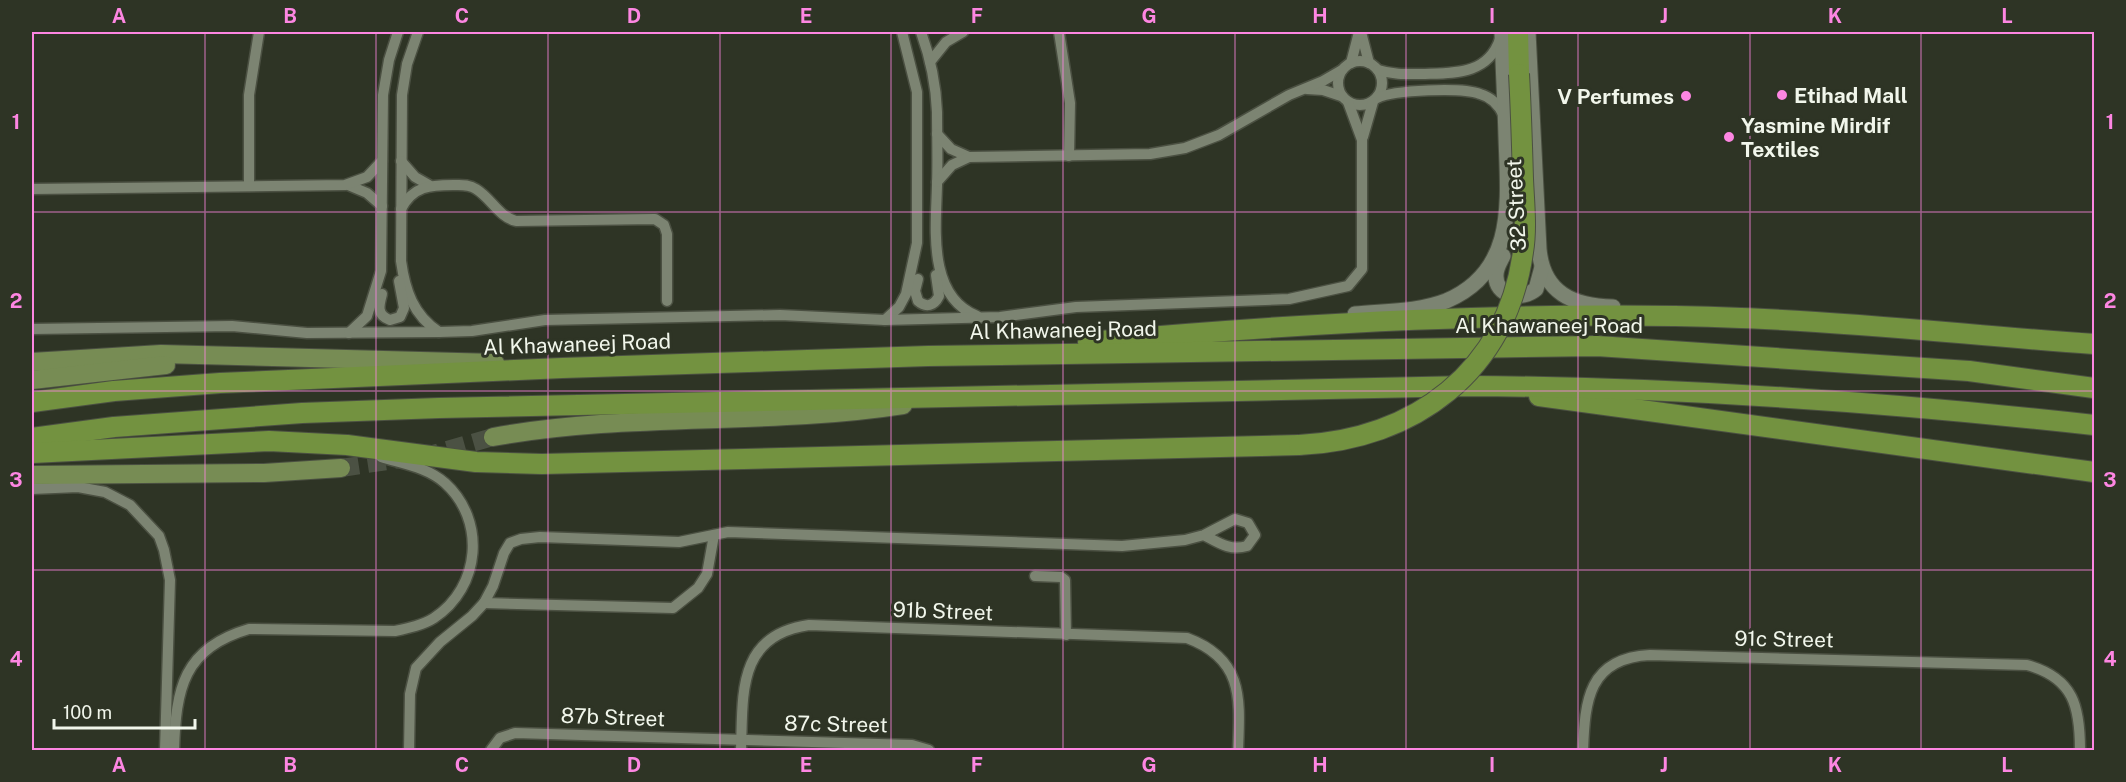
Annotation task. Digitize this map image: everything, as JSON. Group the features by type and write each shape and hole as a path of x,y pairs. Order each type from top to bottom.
{"highway":[{"path":"32,453 230,441 347,445 465,461 542,464 1299,445 1353,440 1379,432 1428,408 1468,372 1499,328 1516,286 1524,251 1525,224 1519,74 1508,32"},
{"path":"928,356 1296,325 1491,316 1742,318 2094,344"},
{"name":"Al Khawaneej Road","path":"32,402 114,391 220,383 562,368 928,356 1597,346 1969,371 2094,388"},
{"path":"1969,371 2094,374"},
{"path":"1468,386 2094,472"},
{"path":"32,438 114,427 302,413 834,398 928,399 1468,386 1596,386 1777,396 1969,411 2094,425"},
{"path":"2041,465 2094,462"}],"main road":[{"path":"32,362 161,354 423,360 562,368"},
{"path":"32,380 260,357"},
{"path":"493,437 559,427 858,411 928,399"},
{"path":"32,475 264,473 341,468"}],"street":[{"path":"249,186 249,95 259,32"},
{"path":"398,32 385,77 382,161 384,279 379,309 381,314 390,320 399,317 404,308 399,286 403,87 418,32"},
{"path":"902,32 917,92 919,264 915,296 927,306 937,301 939,296 936,243 937,134 935,86 921,32"},
{"path":"930,62 946,42 963,32"},
{"path":"1059,32 1069,94 1069,156"},
{"path":"1360,32 1369,63 1378,70 1403,74 1471,70 1495,52 1508,32"},
{"path":"1360,32 1347,66 1338,80 1362,140"},
{"name":"32 Street","path":"1296,325 1345,315 1429,306 1446,301 1476,281 1488,268 1504,236 1508,218 1506,120 1508,32"},
{"name":"32 Street","path":"1528,32 1539,249 1542,267 1547,278 1563,295 1584,305 1693,309 1742,318"},
{"path":"937,182 952,165 969,158 1150,154 1185,148 1219,135 1347,66 1369,63"},
{"path":"32,329 240,326 308,333 439,332 472,331 545,320 780,315 885,320 1012,316 1063,308 1289,299 1348,286 1359,276 1364,254 1362,140 1383,82 1378,70"},
{"path":"1304,89 1323,90 1361,106 1396,92 1472,92 1481,94 1496,104 1506,120"},
{"path":"937,134 951,149 969,158"},
{"path":"32,189 345,185 367,177 382,161"},
{"path":"401,161 415,177 429,185 473,187 504,216 516,221 650,218 660,221 667,234 667,301"},
{"path":"345,185 367,193 382,206"},
{"path":"401,209 414,192 429,185"},
{"path":"1508,218 1506,244 1496,275 1500,288 1511,296 1531,294 1539,284 1542,267"},
{"path":"885,320 899,307 906,294 917,243"},
{"path":"936,243 942,274 950,294 960,306 980,317"},
{"path":"349,333 362,323 370,309 382,261"},
{"path":"401,261 405,284 413,305 427,323 439,332"},
{"path":"174,750 178,692 192,666 212,644 230,634 249,629 395,631 415,627 433,618 449,606 461,591 470,572 474,553 470,523 458,496 444,482 427,471 347,445"},
{"path":"32,489 78,487 105,492 135,509 159,536 170,580 165,750"},
{"path":"409,750 410,694 417,668 440,642 484,603 493,586 504,553 510,543 521,539 540,537 654,543 679,542 728,532 1122,546 1155,544 1204,535"},
{"path":"484,603 673,608 698,588 706,574 714,535"},
{"path":"1035,576 1065,579 1066,635"},
{"name":"91b Street","path":"741,746 743,688 756,653 774,637 797,627 1187,639 1210,649 1228,668 1238,691 1238,750"},
{"name":"91c Street","path":"1583,750 1585,714 1592,686 1612,665 1636,656 2027,665 2050,674 2068,690 2078,711 2080,750"},
{"name":"87b Street","path":"491,750 500,738 515,733 741,746"},
{"name":"87c Street","path":"741,746 912,745 929,750"}],"tunnel":[{"path":"341,468 433,454 493,437"}],"place":[{"name":"Etihad Mall","path":"1782,95"},
{"name":"V Perfumes","path":"1686,96"},
{"name":"Yasmine Mirdif Textiles","path":"1729,137"}]}
